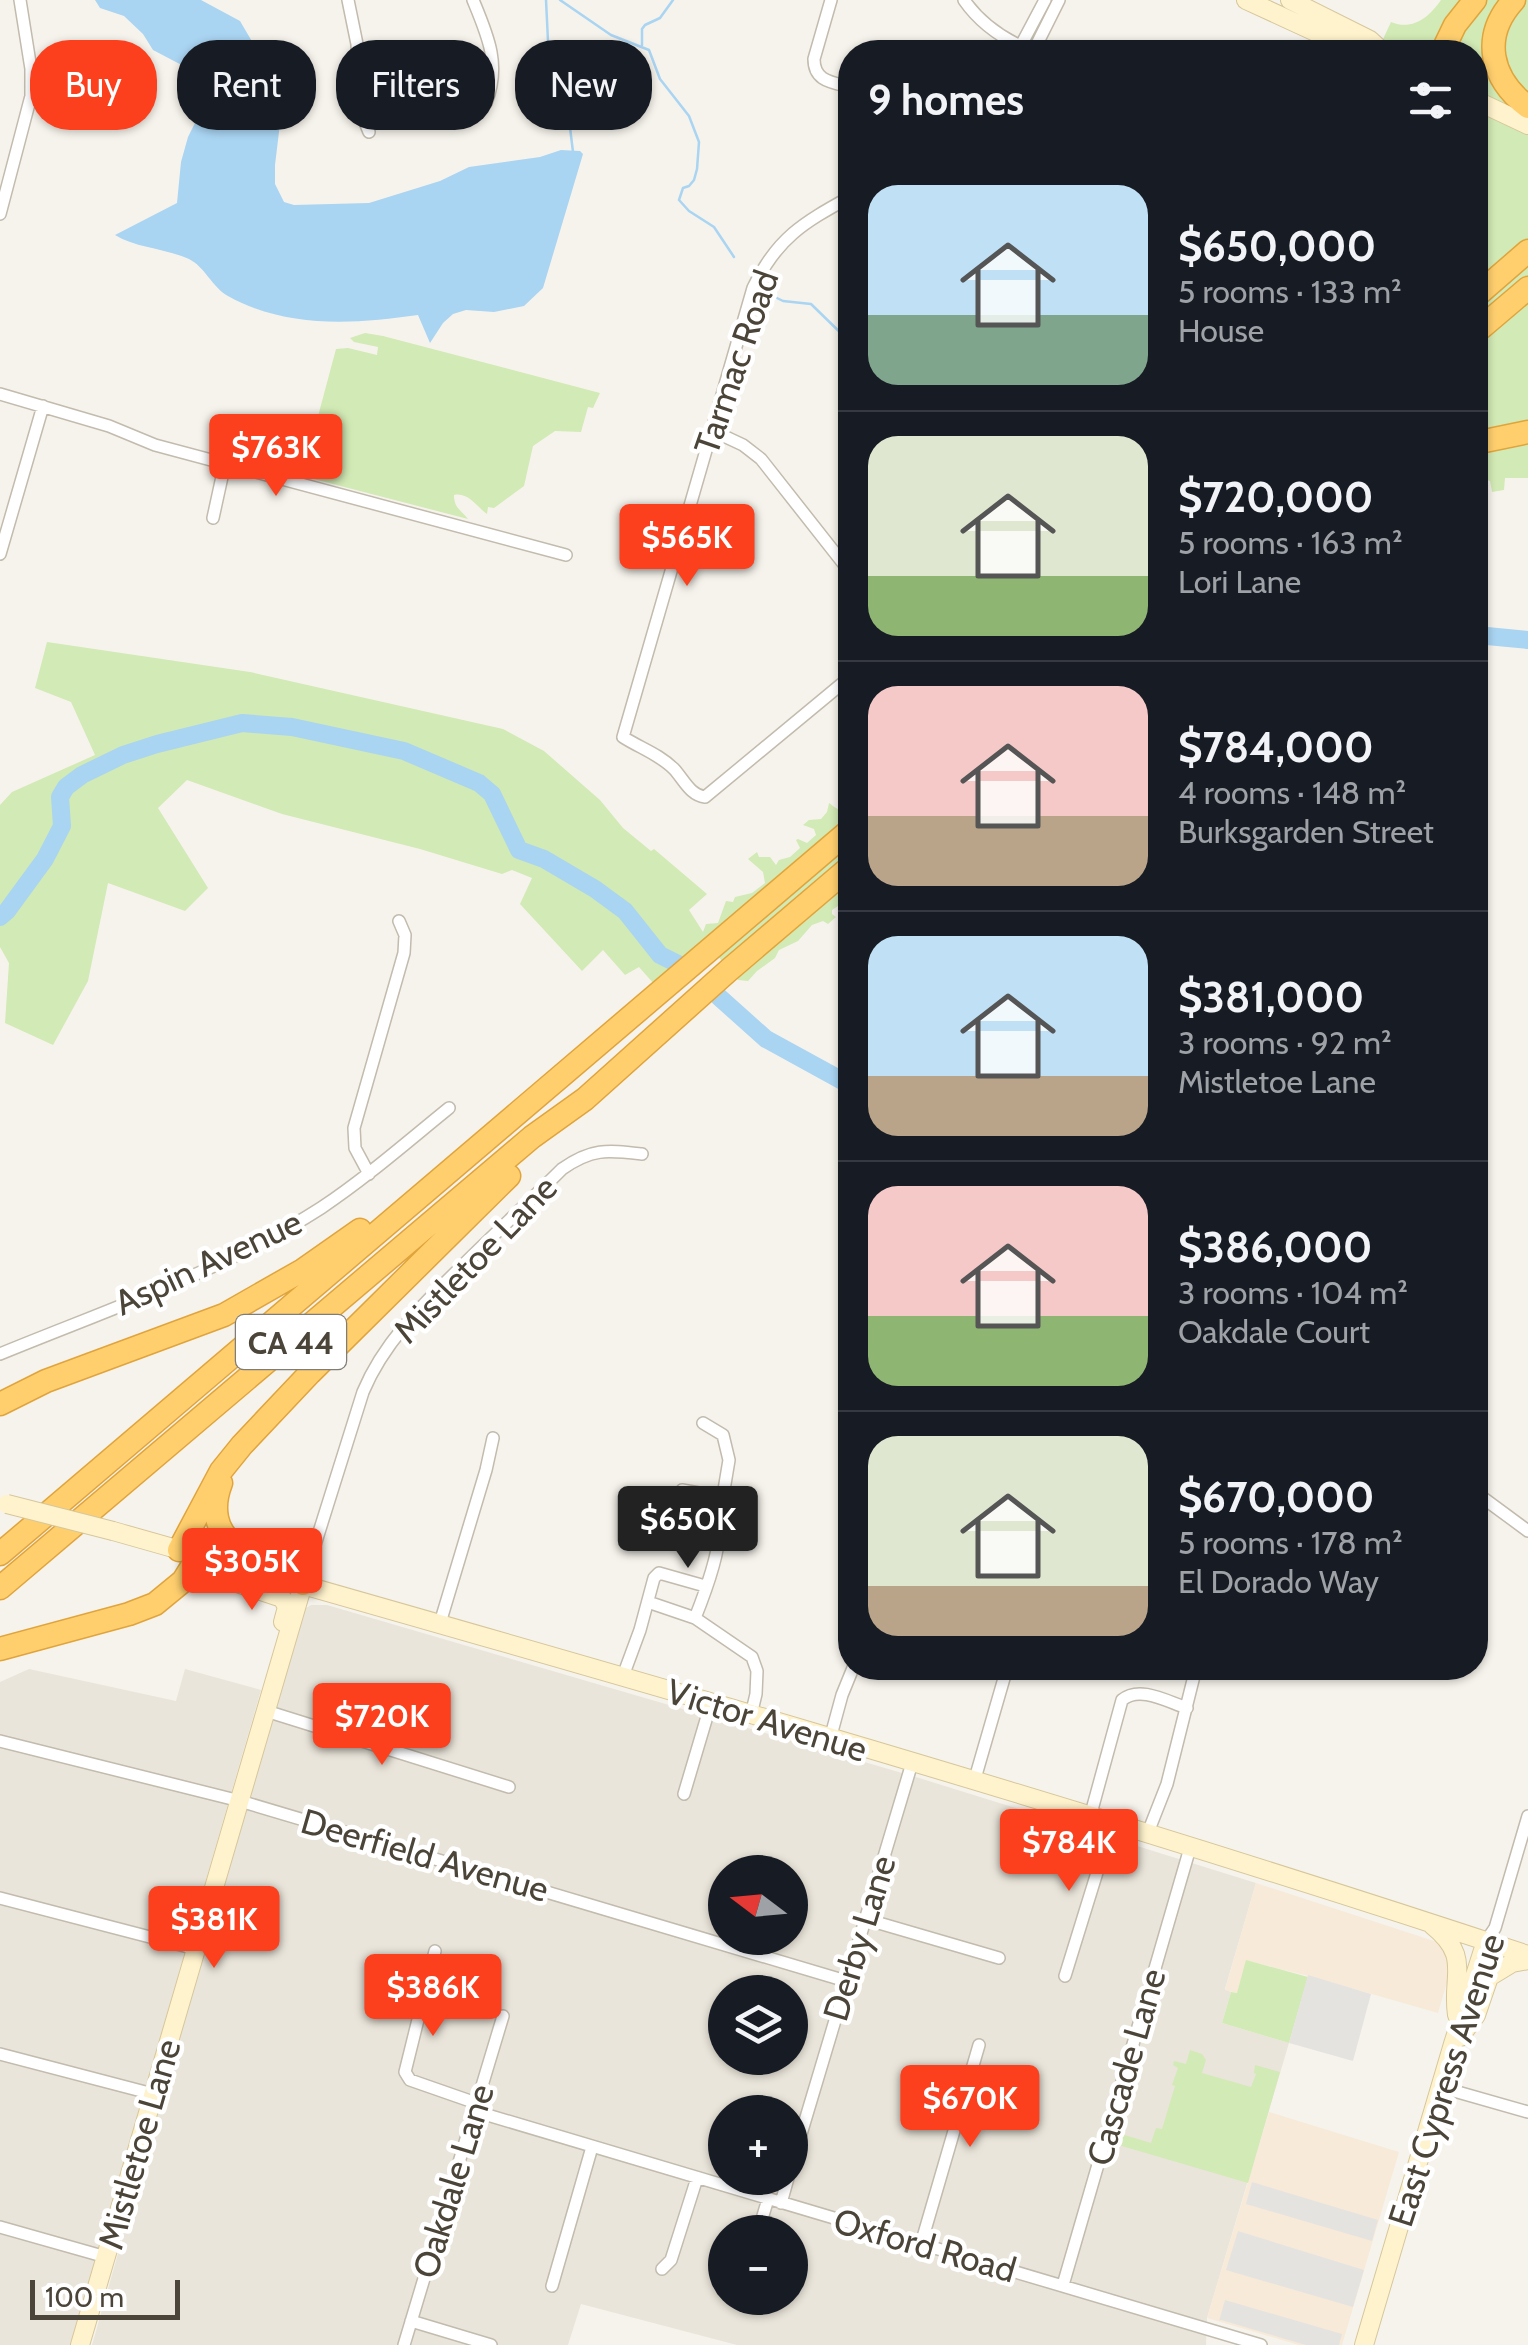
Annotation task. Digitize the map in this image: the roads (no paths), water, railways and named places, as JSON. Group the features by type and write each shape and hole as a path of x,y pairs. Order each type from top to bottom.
{"highway":[{"path":"1444,40 1475,0"},
{"path":"1514,0 1498,23 1494,60 1505,86 1528,107"},
{"path":"1448,40 1455,25"},
{"path":"1488,286 1528,251"},
{"path":"1488,322 1528,288"},
{"path":"1488,440 1528,432"},
{"name":"CA 44","path":"0,1554 838,840"},
{"name":"CA 44","path":"0,1588 532,1137 584,1098 838,877"},
{"path":"0,1649 130,1614 156,1604 183,1580 200,1556 220,1470 487,1197 571,1118 584,1098"},
{"path":"0,1404 46,1381 200,1326 258,1297 414,1191 438,1180"},
{"path":"242,1445 215,1499 218,1522 238,1547 291,1564 303,1584"}],"main road":[{"path":"1246,0 1331,40"},
{"path":"1290,0 1370,40"},
{"path":"1488,106 1528,125"},
{"name":"Victor Avenue","path":"4,1503 112,1530 624,1676 1428,1922 1528,1958"},
{"path":"200,1556 236,1583 278,1595 287,1606 278,1645 280,1664"},
{"name":"Mistletoe Lane","path":"80,2345 303,1584"},
{"path":"1428,1922 1447,1940 1457,1958 1455,2002 1459,2025"},
{"name":"East Cypress Avenue","path":"1364,2345 1486,1941"},
{"path":"1453,2044 1476,2015 1489,1977 1528,1958"}],"street":[{"path":"0,214 7,166 32,96 20,0"},
{"path":"348,0 358,44 360,110 369,132"},
{"path":"472,0 487,40"},
{"path":"831,0 814,68 817,76 838,84"},
{"path":"964,0 988,27 1006,40"},
{"path":"1032,40 1045,0"},
{"path":"1035,40 1059,0"},
{"name":"Tarmac Road","path":"838,204 795,230 758,276 623,736 658,756 694,794 705,797 838,687"},
{"path":"0,394 109,426 156,445 566,555"},
{"path":"0,554 43,406"},
{"path":"711,430 743,445 761,459 838,557"},
{"path":"212,518 225,463"},
{"path":"369,1174 355,1148 354,1128 404,953 406,940 399,921"},
{"name":"Aspin Avenue","path":"0,1354 229,1259 322,1208 448,1108"},
{"name":"Mistletoe Lane","path":"303,1584 363,1392 373,1368 392,1342 425,1303 562,1169 596,1151 642,1154"},
{"path":"695,1618 720,1536 718,1526 729,1460 723,1435 703,1423"},
{"path":"440,1623 493,1438"},
{"path":"682,1490 722,1498"},
{"path":"1488,1502 1528,1532"},
{"path":"676,1516 718,1526"},
{"path":"624,1676 654,1578 659,1573 705,1586"},
{"path":"648,1602 695,1618 752,1657 757,1671 751,1715"},
{"path":"830,1738 848,1680"},
{"path":"974,1782 1004,1680"},
{"path":"1147,1835 1166,1784 1193,1680"},
{"path":"1090,1817 1122,1700 1129,1694 1143,1693 1187,1708"},
{"path":"684,1794 712,1703"},
{"path":"266,1712 509,1788"},
{"name":"Deerfield Avenue","path":"0,1741 240,1801 846,1981"},
{"name":"Derby Lane","path":"808,2110 912,1763"},
{"name":"East Cypress Avenue","path":"1486,1941 1495,1928 1528,1816"},
{"path":"1065,1976 1112,1824"},
{"name":"Cascade Lane","path":"1062,2285 1190,1848"},
{"path":"0,1898 196,1949"},
{"path":"865,1919 1000,1958"},
{"name":"Oxford Road","path":"435,1951 404,2072 410,2080 592,2147 1261,2345"},
{"name":"Oakdale Lane","path":"404,2345 502,2016"},
{"path":"921,2244 980,2045"},
{"path":"0,2054 153,2094"},
{"path":"1440,2087 1528,2112"},
{"path":"552,2286 592,2147"},
{"path":"662,2269 672,2260 697,2178"},
{"name":"Derby Lane","path":"767,2215 777,2195"},
{"path":"0,2227 106,2257"},
{"path":"411,2321 491,2345"}],"water":[{"path":"95,0 201,0 240,21 251,40 177,40 177,63 157,52 157,40 147,40 124,16 100,8"},
{"path":"192,130 279,130 275,184 284,202 294,205 369,203 440,181 469,167 540,157 561,150 583,154 543,288 524,306 453,314 430,343 418,315 321,321 250,307 222,292 189,259 115,235 177,203"}],"waterway":[{"path":"546,0 548,41 561,54 573,152"},
{"path":"560,0 611,35 649,50 660,79 689,116 699,142 694,180 683,188 679,200 714,227 734,257"},
{"path":"642,40 645,25 660,18 673,0"},
{"path":"777,298 811,304 838,330"},
{"path":"1488,636 1528,640"},
{"path":"0,917 45,859 62,826 60,797 66,787 123,755 242,723 292,727 404,751 479,783 492,794 519,850 544,859 595,889 625,911 660,955 678,964"},
{"path":"719,997 766,1039 838,1078"}]}
